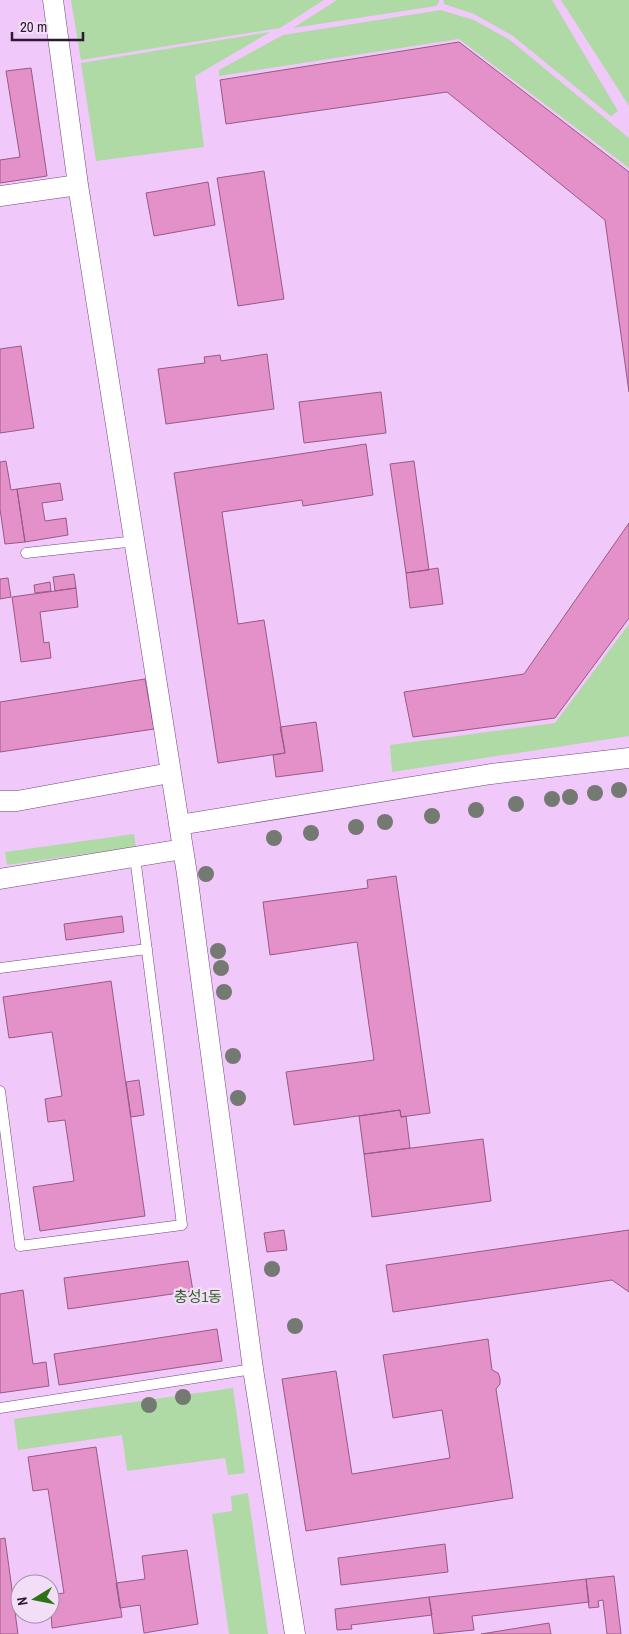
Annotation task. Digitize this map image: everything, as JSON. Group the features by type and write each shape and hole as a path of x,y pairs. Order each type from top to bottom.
{"street":[{"path":"53,0 78,185 136,540 183,849 253,1369 295,1634"},
{"path":"0,196 78,185"},
{"path":"179,825 491,774 629,758"},
{"path":"0,801 17,801 170,773"},
{"path":"0,879 183,849"}],"lane":[{"path":"26,553 136,540"},
{"path":"0,1091 20,1246 182,1225 135,857"},
{"path":"0,968 147,949"},
{"path":"0,1408 253,1369"}],"green space":[{"path":"71,0 324,0 280,28 81,60"},
{"path":"337,0 439,0 439,2 436,6 293,28"},
{"path":"443,0 552,0 618,111 611,116 513,36 474,14 444,4"},
{"path":"561,0 629,0 629,106"},
{"path":"441,10 474,20 510,40 629,138 629,168 459,39 219,76 219,70 283,35"},
{"path":"270,32 195,76 204,147 96,161 81,63"},
{"path":"629,624 629,736 392,772 390,745 555,723"},
{"path":"134,834 136,847 7,865 5,852"},
{"path":"233,1388 245,1473 228,1475 225,1458 127,1471 122,1435 18,1450 14,1419"},
{"path":"248,1493 268,1634 229,1634 212,1514 232,1511 231,1496"}],"building":[{"path":"459,42 629,172 629,392 605,220 447,92 226,124 220,80"},
{"path":"31,68 47,176 0,183 0,160 20,157 6,71"},
{"path":"264,171 284,299 238,306 217,178"},
{"path":"208,182 215,225 154,236 146,193"},
{"path":"21,346 34,428 0,433 0,349"},
{"path":"267,354 274,409 166,424 158,369 205,363 204,357 220,355 221,361"},
{"path":"381,392 386,433 304,443 299,402"},
{"path":"366,444 373,495 303,506 302,500 222,512 238,624 264,620 285,753 218,763 174,473"},
{"path":"6,461 11,490 17,489 25,542 5,544 0,509 0,462"},
{"path":"414,461 429,570 406,573 390,464"},
{"path":"60,483 63,500 42,503 45,521 66,518 68,535 25,542 17,489"},
{"path":"629,523 629,618 555,718 413,737 404,692 524,674"},
{"path":"438,568 443,604 410,608 406,573"},
{"path":"74,574 76,588 55,591 53,577"},
{"path":"8,578 11,597 0,599 0,579"},
{"path":"50,582 51,591 35,593 34,585"},
{"path":"76,588 78,607 40,612 44,643 49,642 51,658 21,662 12,597"},
{"path":"145,679 154,729 0,752 0,702"},
{"path":"316,722 323,771 276,777 273,755 285,753 280,727"},
{"path":"396,876 430,1113 401,1117 400,1110 294,1125 286,1072 374,1060 357,942 270,955 263,902 368,888 367,880"},
{"path":"122,916 124,932 66,940 64,924"},
{"path":"111,981 145,1216 40,1231 33,1187 74,1181 65,1120 48,1122 45,1099 62,1096 52,1032 9,1038 3,997"},
{"path":"139,1080 144,1115 131,1117 126,1082"},
{"path":"400,1110 401,1117 406,1116 410,1148 364,1154 359,1116"},
{"path":"483,1139 491,1201 372,1217 364,1154"},
{"path":"284,1230 287,1250 267,1252 264,1233"},
{"path":"629,1230 629,1292 612,1280 393,1312 386,1265"},
{"path":"188,1261 193,1291 68,1309 64,1278"},
{"path":"23,1290 33,1364 46,1362 49,1386 0,1393 0,1294"},
{"path":"217,1329 222,1361 59,1385 54,1354"},
{"path":"488,1339 492,1370 498,1373 500,1378 500,1384 496,1389 513,1498 306,1531 282,1379 336,1371 352,1474 450,1458 442,1410 393,1418 383,1355"},
{"path":"96,1447 122,1617 52,1628 52,1624 60,1624 60,1594 64,1593 48,1489 33,1491 28,1457"},
{"path":"5,1538 10,1575 10,1624 17,1624 18,1634 0,1634 0,1539"},
{"path":"445,1544 448,1572 341,1585 338,1558"},
{"path":"187,1550 198,1624 144,1633 140,1605 120,1608 116,1583 145,1579 142,1556"},
{"path":"614,1576 621,1634 607,1634 603,1600 598,1601 599,1607 589,1608 586,1579"},
{"path":"586,1579 589,1602 472,1616 474,1630 434,1634 429,1597"},
{"path":"429,1597 432,1615 351,1625 352,1629 337,1630 335,1609"},
{"path":"549,1623 551,1634 481,1634"}],"district":[{"name":"충성1동","path":"198,1297"}]}
